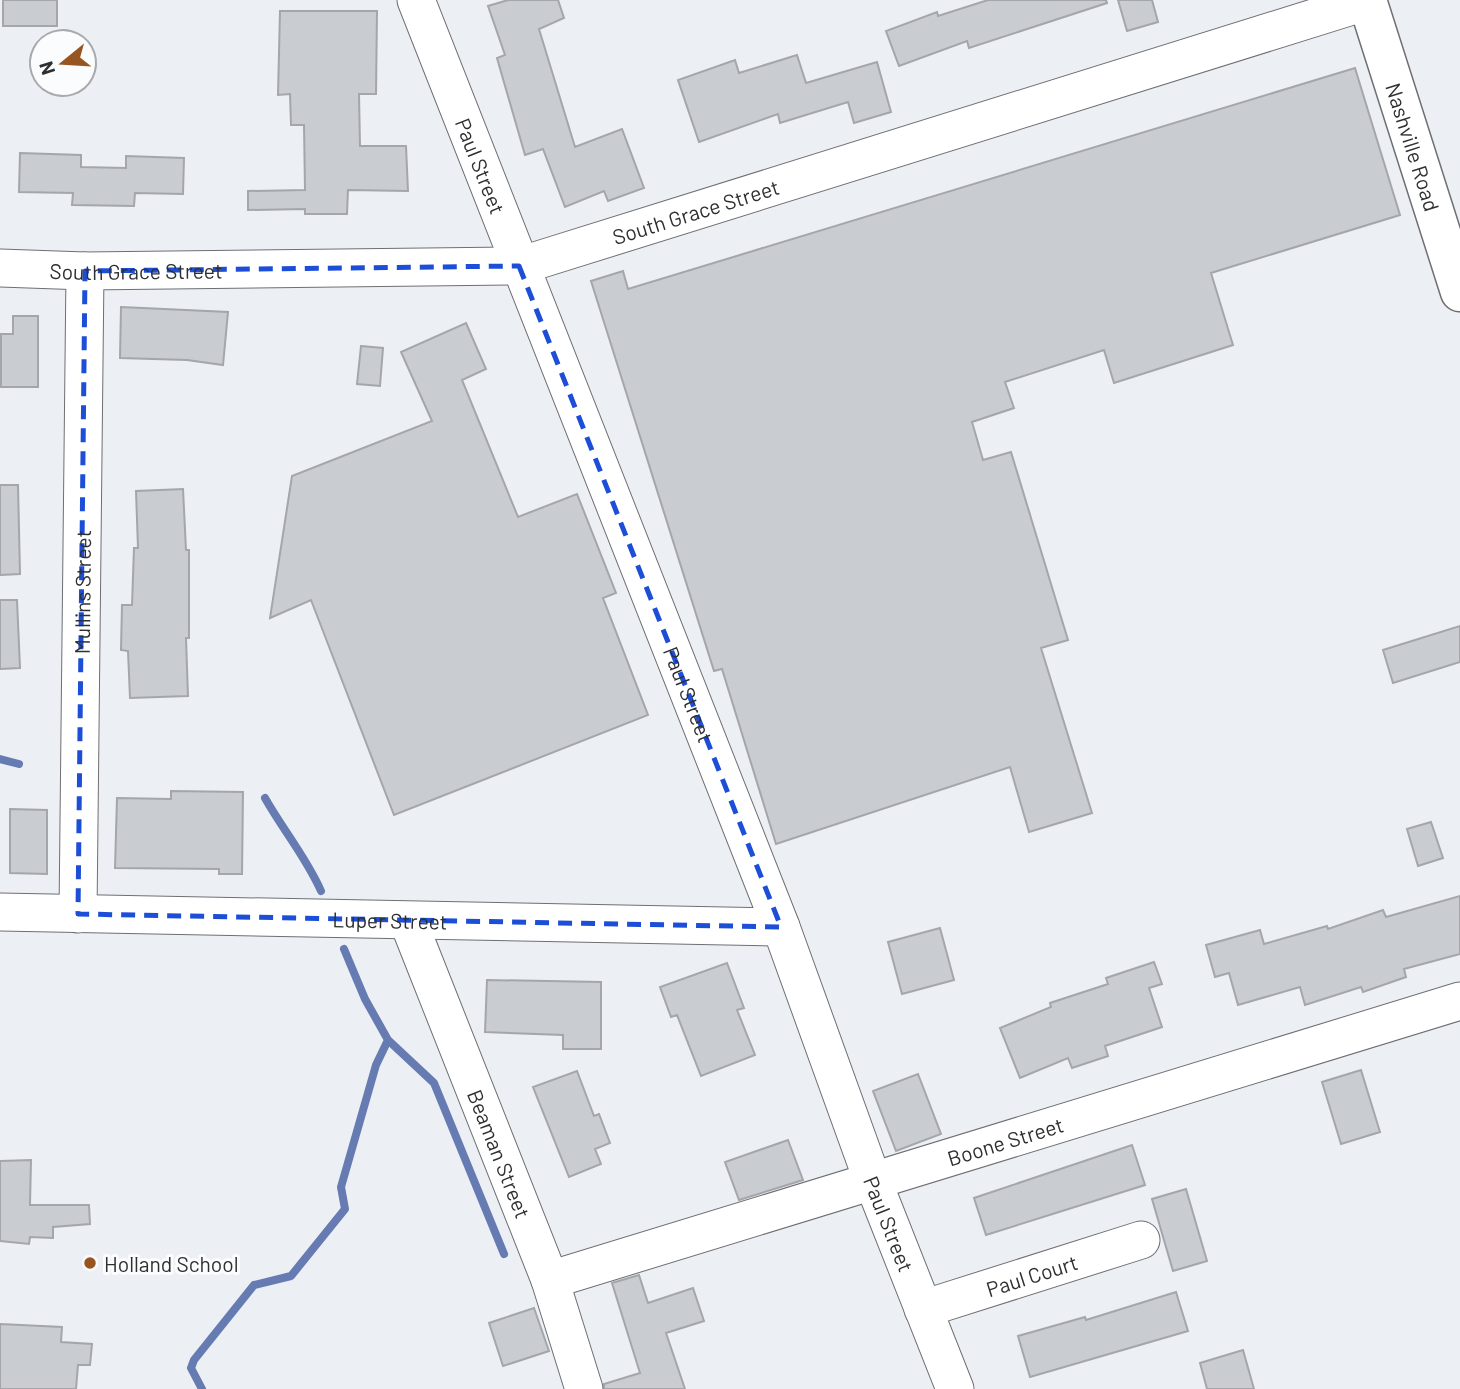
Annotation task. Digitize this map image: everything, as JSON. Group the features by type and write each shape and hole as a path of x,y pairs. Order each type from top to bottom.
{"main road":[{"name":"Nashville Road","path":"1368,1 1460,292"}],"street":[{"name":"Paul Street","path":"416,0 781,927 872,1179 955,1389"},
{"name":"South Grace Street","path":"0,268 85,271 519,266 1368,1"},
{"name":"Mullins Street","path":"78,914 85,271"},
{"name":"Luper Street","path":"0,912 781,927"},
{"name":"Beaman Street","path":"408,920 550,1280 584,1389"},
{"name":"Boone Street","path":"550,1280 872,1179 1460,1001"},
{"name":"Paul Court","path":"923,1309 1141,1240"}],"highlighted area":[{"path":"519,266 781,927 78,914 85,271"}],"building":[{"path":"3,0 57,0 57,26 3,26"},
{"path":"508,0 558,0 564,18 539,29 575,147 622,129 644,188 608,201 604,191 565,207 543,149 525,155 497,58 505,55 488,6"},
{"path":"988,0 1106,0 1107,3 969,48 967,41 899,66 886,31 937,12 938,16"},
{"path":"1118,0 1152,0 1158,22 1127,31"},
{"path":"280,11 377,11 376,94 359,94 360,146 406,146 408,191 348,190 347,214 305,214 305,209 248,210 248,191 305,190 304,125 291,125 290,94 278,95"},
{"path":"797,55 806,83 877,62 891,112 854,123 848,102 780,123 778,114 699,142 678,80 735,60 739,73"},
{"path":"1355,68 1400,215 1211,273 1233,345 1114,383 1104,350 1005,382 1014,408 972,422 983,460 1011,452 1068,640 1041,648 1092,813 1029,832 1010,767 776,844 722,669 714,671 591,281 623,271 628,289"},
{"path":"20,153 81,155 81,167 126,168 126,156 184,158 183,194 135,193 134,206 72,205 73,193 19,192"},
{"path":"121,307 228,312 223,365 187,360 120,358"},
{"path":"13,316 38,316 38,387 1,387 1,334 13,334"},
{"path":"466,323 486,369 462,380 518,517 577,494 616,593 603,598 648,715 394,815 311,600 270,618 292,476 432,421 401,352"},
{"path":"361,346 383,348 380,386 357,384"},
{"path":"0,485 18,485 20,574 0,575"},
{"path":"183,489 186,550 189,550 189,638 186,638 188,696 130,698 128,651 121,650 122,605 132,605 134,548 138,548 136,491"},
{"path":"0,600 17,600 20,668 0,669"},
{"path":"1460,626 1460,662 1393,683 1383,650"},
{"path":"171,791 243,792 242,874 219,874 219,869 115,868 117,798 171,799"},
{"path":"10,809 47,810 47,874 10,873"},
{"path":"1431,822 1443,858 1418,866 1407,829"},
{"path":"1460,896 1460,954 1404,969 1406,977 1363,992 1361,987 1305,1005 1300,987 1238,1005 1229,973 1215,977 1206,945 1260,930 1264,944 1327,926 1328,929 1383,910 1386,917"},
{"path":"940,928 954,980 902,994 888,942"},
{"path":"1154,962 1162,984 1149,988 1162,1027 1105,1046 1108,1056 1072,1068 1068,1058 1020,1078 1000,1028 1051,1007 1050,1003 1108,984 1106,978"},
{"path":"727,963 744,1008 737,1010 755,1055 701,1076 677,1015 671,1017 660,987"},
{"path":"487,980 601,982 601,1049 563,1049 563,1035 485,1032"},
{"path":"1361,1070 1380,1132 1341,1144 1322,1082"},
{"path":"577,1071 594,1116 599,1114 610,1143 595,1149 601,1164 569,1177 533,1087"},
{"path":"918,1074 941,1134 896,1151 873,1091"},
{"path":"788,1140 803,1180 739,1200 725,1162"},
{"path":"1132,1145 1145,1185 986,1235 974,1198"},
{"path":"31,1160 30,1205 89,1205 90,1224 53,1227 53,1238 30,1237 29,1244 0,1241 0,1161"},
{"path":"1186,1189 1207,1261 1173,1271 1152,1199"},
{"path":"639,1275 648,1303 693,1288 704,1321 666,1333 685,1389 604,1389 604,1384 640,1373 612,1283"},
{"path":"1176,1292 1188,1331 1030,1377 1018,1336 1085,1317 1086,1320"},
{"path":"534,1308 549,1351 503,1366 489,1323"},
{"path":"0,1324 62,1327 61,1342 92,1344 90,1365 78,1365 76,1389 0,1389"},
{"path":"1243,1350 1254,1389 1207,1389 1200,1363"}],"waterway":[{"path":"0,759 19,764"},
{"path":"265,798 321,891"},
{"path":"344,949 365,999 388,1040 434,1083 504,1254"},
{"path":"202,1389 191,1368 194,1360 254,1285 291,1276 345,1209 341,1187 376,1065 388,1040"}],"place":[{"name":"Holland School","path":"90,1263"}]}
